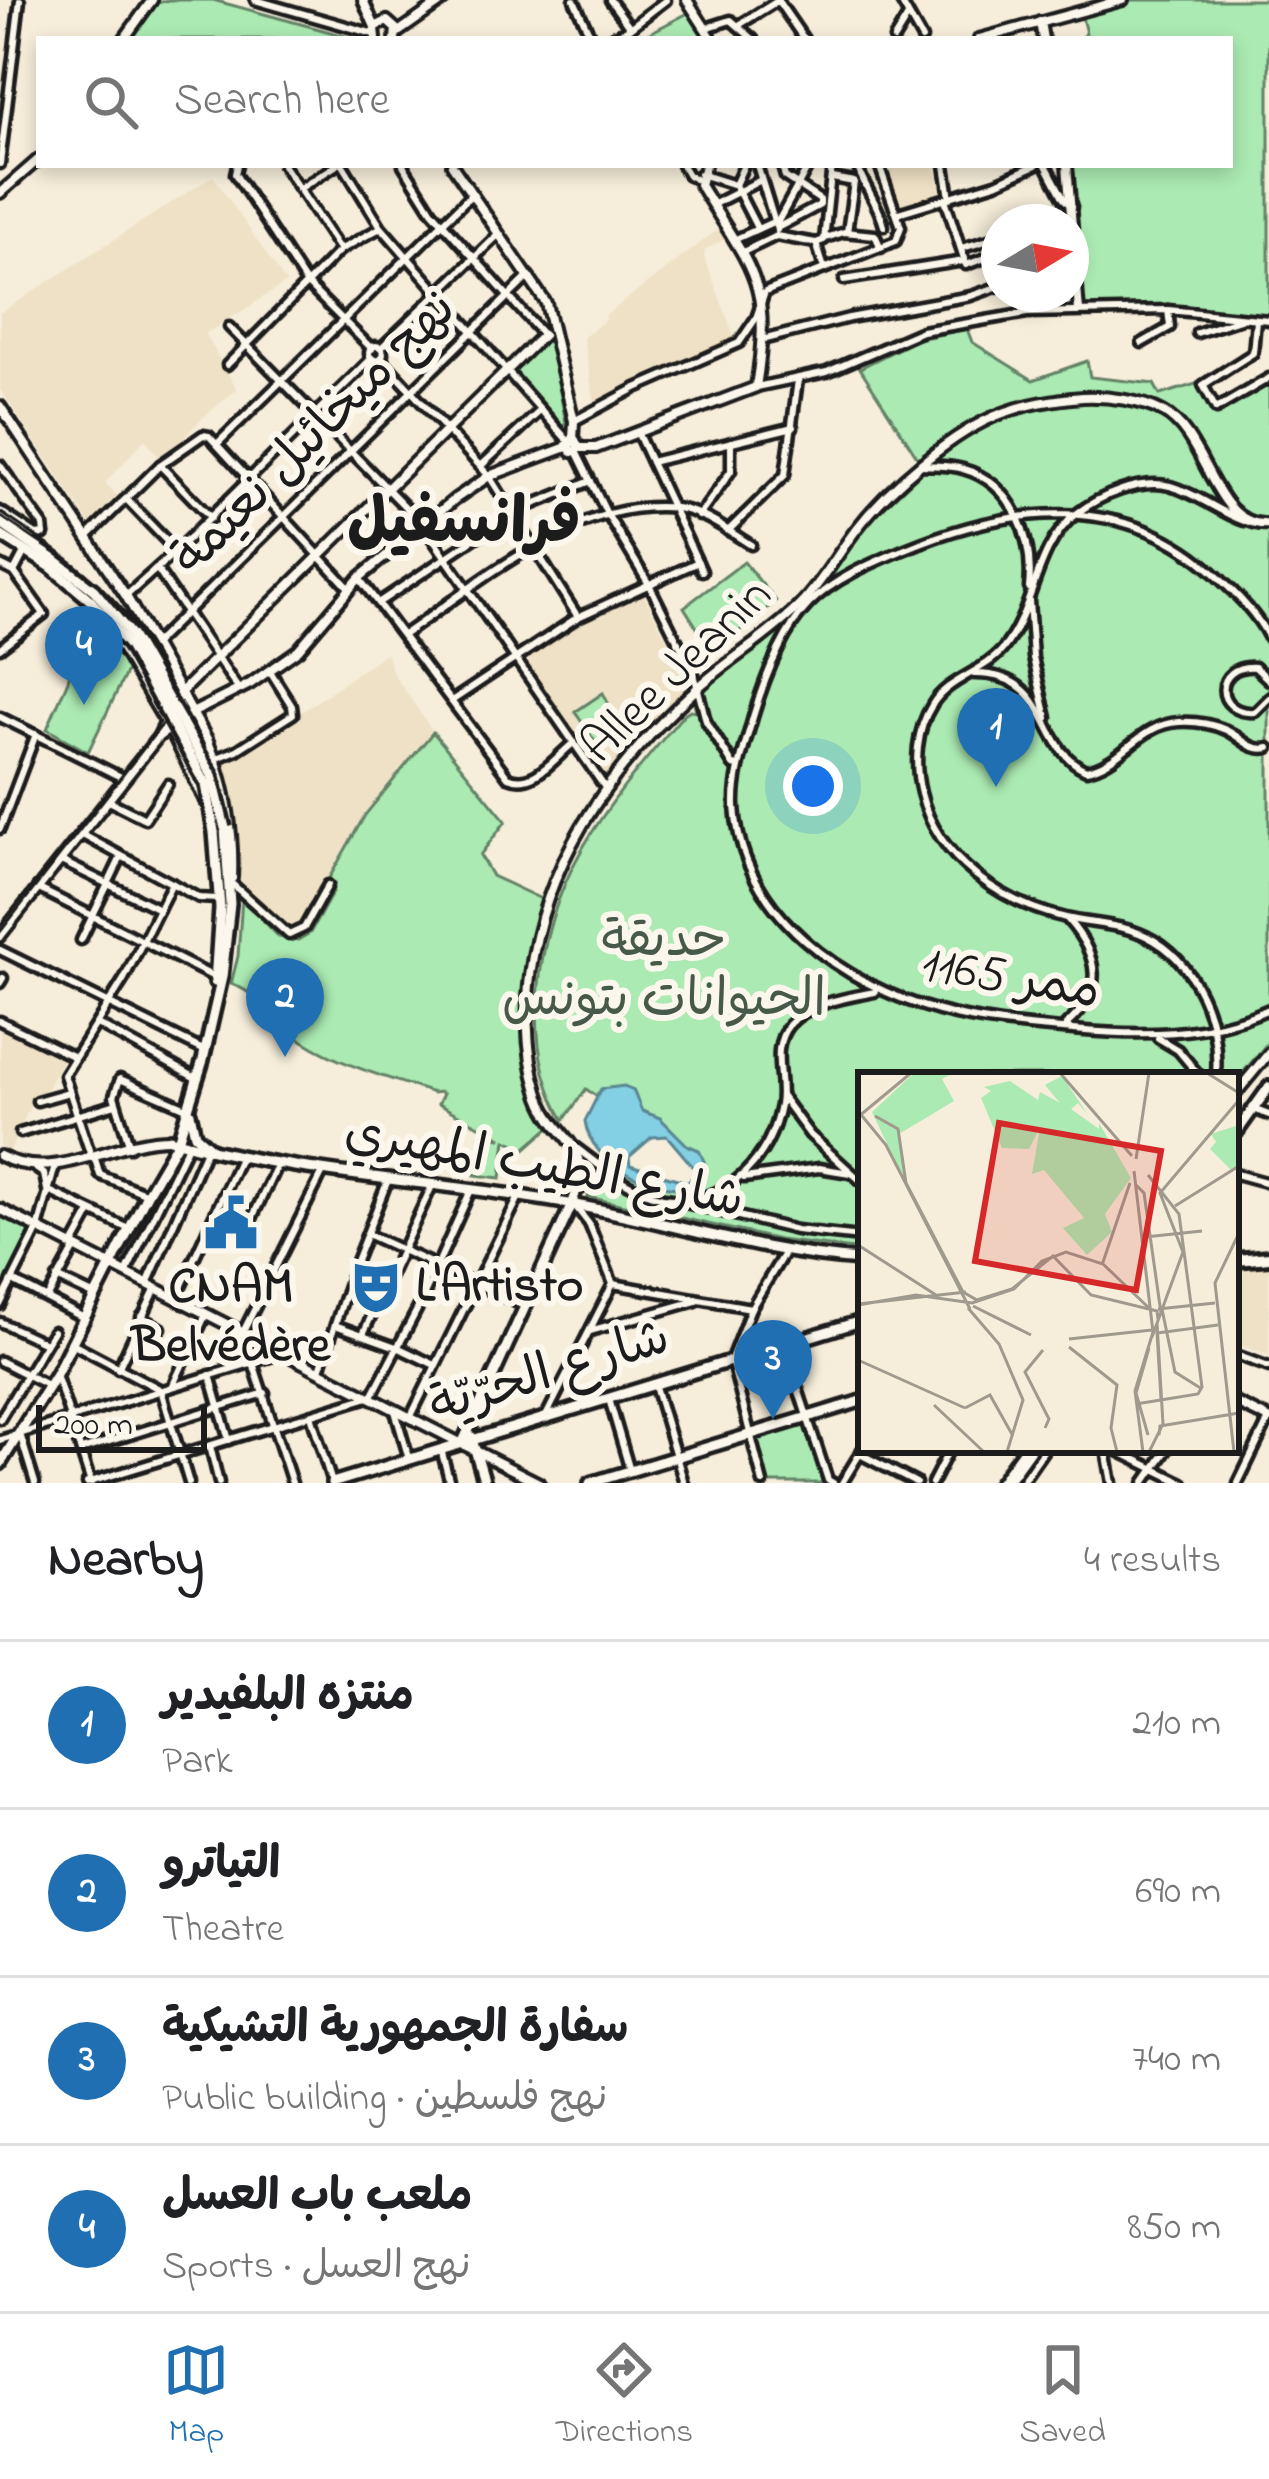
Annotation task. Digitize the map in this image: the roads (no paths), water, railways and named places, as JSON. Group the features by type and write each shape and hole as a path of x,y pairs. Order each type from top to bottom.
{"main road":[{"path":"0,523 49,563"},
{"path":"0,535 94,590 131,635 212,775 219,830 222,977 187,1106 195,1135 210,1151"},
{"path":"0,1464 56,1374 147,1194 179,1142 216,978 222,904"},
{"path":"1239,1129 1269,1088"},
{"name":"شارع الطيب المهيري","path":"179,1142 388,1180 519,1197 574,1198 786,1250 858,1259"},
{"path":"484,1483 467,1427 574,1198"},
{"path":"1239,1260 1269,1257"},
{"name":"شارع الحرّيّة","path":"332,1483 858,1322"},
{"path":"590,1483 858,1402"},
{"path":"1005,1483 1030,1453"}],"street":[{"path":"0,164 20,0"},
{"path":"126,36 152,0"},
{"path":"255,0 375,33"},
{"path":"363,0 375,33"},
{"path":"375,33 382,21 391,22 396,36 444,0"},
{"path":"574,0 591,36"},
{"path":"610,0 630,28"},
{"path":"613,36 666,0"},
{"path":"687,0 710,36"},
{"path":"899,0 920,36"},
{"path":"990,36 1123,0"},
{"path":"739,25 767,3 778,1 802,36"},
{"path":"896,36 908,16"},
{"path":"706,28 727,20 750,36"},
{"path":"1040,22 1042,36"},
{"path":"0,193 36,162"},
{"path":"285,168 340,250"},
{"path":"299,189 335,168"},
{"path":"342,168 381,227 573,446 694,674 706,721 733,765 739,766"},
{"path":"167,726 179,692 543,334 424,200 405,168"},
{"path":"454,168 551,314 574,421 573,446"},
{"path":"736,187 743,168"},
{"path":"758,168 776,228"},
{"path":"787,168 785,177 825,202"},
{"path":"776,228 808,168"},
{"path":"825,268 820,241 832,168"},
{"path":"847,232 857,168"},
{"path":"761,297 899,238 897,213 880,168"},
{"path":"945,168 964,261 966,266 981,260"},
{"path":"897,213 1028,168"},
{"path":"1048,168 1068,204"},
{"path":"1067,168 1072,204"},
{"path":"236,170 306,283 482,466 578,617"},
{"path":"701,173 736,187 758,228"},
{"path":"701,173 712,206 736,239 761,297 756,387"},
{"path":"832,178 857,181 879,207 884,226"},
{"path":"712,206 736,187 761,180"},
{"path":"217,444 472,194"},
{"path":"743,252 825,202"},
{"path":"227,364 340,250 381,227"},
{"path":"736,239 758,228 776,228 820,241 847,232 876,235 880,248"},
{"path":"126,596 500,232"},
{"path":"961,249 981,243"},
{"path":"844,280 964,261"},
{"name":"نهج ميخائيل نعيمة","path":"153,645 529,276"},
{"path":"762,340 981,292"},
{"path":"574,421 739,343 756,318 761,297"},
{"path":"1089,311 1168,310 1269,320"},
{"path":"1142,343 1170,327 1168,310"},
{"path":"0,936 167,726 269,671 314,634 359,578 489,476 573,446 591,449 756,387 799,380 922,331 1055,312"},
{"path":"1196,333 1244,318"},
{"path":"1256,319 1253,353 1202,385 1216,409 1269,378"},
{"path":"230,327 423,525 606,789"},
{"path":"728,531 785,475 799,380"},
{"name":"Allee Jeanin","path":"575,1147 547,1113 536,1085 529,990 538,934 560,868 580,828 606,789 698,688 806,603 860,525 923,465 1002,413 1077,398 1129,402 1165,412 1179,426 1228,505 1245,522"},
{"path":"1,409 126,596 207,739 230,825 231,883 222,904"},
{"path":"482,466 541,410"},
{"path":"651,462 795,427"},
{"path":"453,700 578,617 700,566 638,432"},
{"path":"87,537 160,465 203,435 209,436 349,588"},
{"path":"698,516 731,472 731,442"},
{"path":"0,465 43,525 44,534 36,536 0,511"},
{"path":"160,465 211,518"},
{"path":"923,465 954,466 985,478 1017,515 1028,548 1033,658 1048,722"},
{"path":"378,603 514,512 591,482"},
{"path":"1216,1072 1214,1027 1192,980 1157,943 1123,928 1023,904 978,876 946,845 926,810 917,766 922,725 937,697 1004,648 1052,541 1077,513 1126,489 1163,484 1245,522 1269,524"},
{"path":"127,500 176,551"},
{"path":"403,635 533,545 607,514 670,508 698,516 751,545"},
{"path":"806,603 901,551 961,528 1017,515 1077,513 1138,526 1180,548 1234,591 1269,638"},
{"path":"14,572 25,551"},
{"path":"49,563 111,629 204,795 222,904"},
{"path":"0,566 14,572 44,614 0,647"},
{"path":"157,569 239,690"},
{"path":"359,578 512,780 531,778 572,744"},
{"name":"ممر 1165","path":"806,603 771,669 739,766 735,806 750,864 769,897 814,950 878,992 968,1019 1016,1027 1149,1036 1214,1027 1269,1009"},
{"path":"1269,680 1261,670 1248,666 1230,674 1224,686 1227,701 1239,712 1255,712 1269,698"},
{"path":"215,758 237,751 293,714 269,671"},
{"path":"694,674 707,680"},
{"path":"971,674 1000,676 1017,685 1048,722 1067,757 1086,770 1104,764 1140,735 1174,722 1213,725 1257,749 1269,748"},
{"path":"206,706 207,739"},
{"path":"0,717 125,779"},
{"path":"0,829 36,734"},
{"path":"107,800 145,819 168,784"},
{"path":"79,833 200,898 222,904"},
{"path":"81,940 121,856"},
{"path":"58,859 159,909"},
{"path":"147,1194 100,1175 64,1075 110,1001 172,883"},
{"path":"231,883 289,935 304,928 328,885"},
{"path":"37,888 216,978"},
{"path":"1066,917 1087,945 1094,969 1088,999 1066,1025 1070,1030"},
{"path":"0,950 202,1049"},
{"path":"741,1178 772,1138 782,1097 777,1062 787,1027 826,1004 878,992"},
{"path":"0,1021 74,1057"},
{"path":"96,1023 194,1077"},
{"path":"1149,1036 1178,1050 1196,1072"},
{"path":"1239,1089 1269,1053"},
{"path":"130,1147 114,1093 123,1078 187,1106"},
{"path":"37,1101 69,1092"},
{"path":"782,1097 810,1135 858,1179"},
{"path":"20,1133 116,1104"},
{"path":"1253,1109 1269,1115"},
{"path":"126,1274 179,1142"},
{"name":"شارع الطيب المهيري","path":"0,1156 34,1167 55,1166 130,1147 179,1142"},
{"path":"575,1147 610,1174 673,1199 796,1230 858,1237"},
{"path":"548,1414 613,1284 574,1198 580,1168 575,1147"},
{"path":"118,1369 210,1151"},
{"path":"176,1298 242,1156"},
{"path":"241,1242 278,1163"},
{"path":"0,1305 38,1229 55,1166"},
{"path":"34,1167 44,1174 47,1190"},
{"path":"673,1199 713,1192 741,1178 819,1168 852,1174"},
{"path":"292,1483 243,1332 324,1170"},
{"path":"574,1198 592,1178 610,1174"},
{"path":"1239,1175 1269,1183"},
{"path":"320,1370 388,1180"},
{"path":"363,1334 432,1186"},
{"path":"47,1190 129,1229"},
{"path":"56,1374 89,1483 372,1396 471,1190"},
{"path":"411,1416 519,1197"},
{"path":"0,1209 539,1483"},
{"path":"18,1219 40,1212"},
{"path":"47,1298 91,1212"},
{"path":"368,1234 523,1305"},
{"path":"763,1483 731,1359 752,1308 786,1250"},
{"path":"57,1278 95,1297"},
{"path":"13,1281 84,1318"},
{"path":"613,1284 752,1308"},
{"path":"590,1331 701,1300"},
{"path":"173,1385 206,1314"},
{"path":"141,1317 161,1328"},
{"path":"0,1322 43,1342"},
{"path":"335,1325 435,1366"},
{"path":"0,1419 53,1331"},
{"path":"72,1343 160,1390 189,1483"},
{"path":"783,1343 832,1482 860,1453"},
{"path":"0,1440 284,1352"},
{"path":"1239,1356 1269,1367"},
{"path":"0,1361 49,1386"},
{"path":"210,1375 229,1440"},
{"path":"654,1382 684,1483"},
{"path":"81,1450 265,1393"},
{"path":"608,1397 630,1471"},
{"path":"1238,1483 1269,1419 1239,1404"},
{"path":"394,1407 409,1459"},
{"path":"311,1415 332,1483"},
{"path":"20,1434 35,1483"},
{"path":"209,1446 219,1483"},
{"path":"441,1450 450,1483"},
{"path":"863,1453 916,1483"},
{"path":"932,1483 947,1453"},
{"path":"1021,1483 1032,1453"},
{"path":"1107,1453 1112,1483"},
{"path":"1122,1453 1184,1483"},
{"path":"1144,1483 1165,1453"}],"water":[{"path":"624,1086 633,1090 642,1111 660,1118 687,1145 699,1150 706,1166 694,1187 661,1186 611,1163 590,1136 585,1121 601,1089","holes":["667,1136 695,1169 687,1182 630,1165 629,1157 652,1137"]}],"tram line":[{"path":"0,512 85,572 120,607 157,660 169,694 164,722 0,932"}],"place":[{"name":"ملعب باب العسل","path":"84,705"},
{"name":"منتزه البلفيدير","path":"996,787"},
{"name":"التياترو","path":"285,1057"},
{"name":"CNAM Belvédère","path":"231,1223"},
{"name":"L'Artisto","path":"376,1287"},
{"name":"سفارة الجمهورية التشيكية","path":"773,1419"}],"district":[{"name":"فرانسفيل","path":"464,526"}],"park label":[{"name":"حديقة الحيوانات بتونس","path":"664,971"}]}
